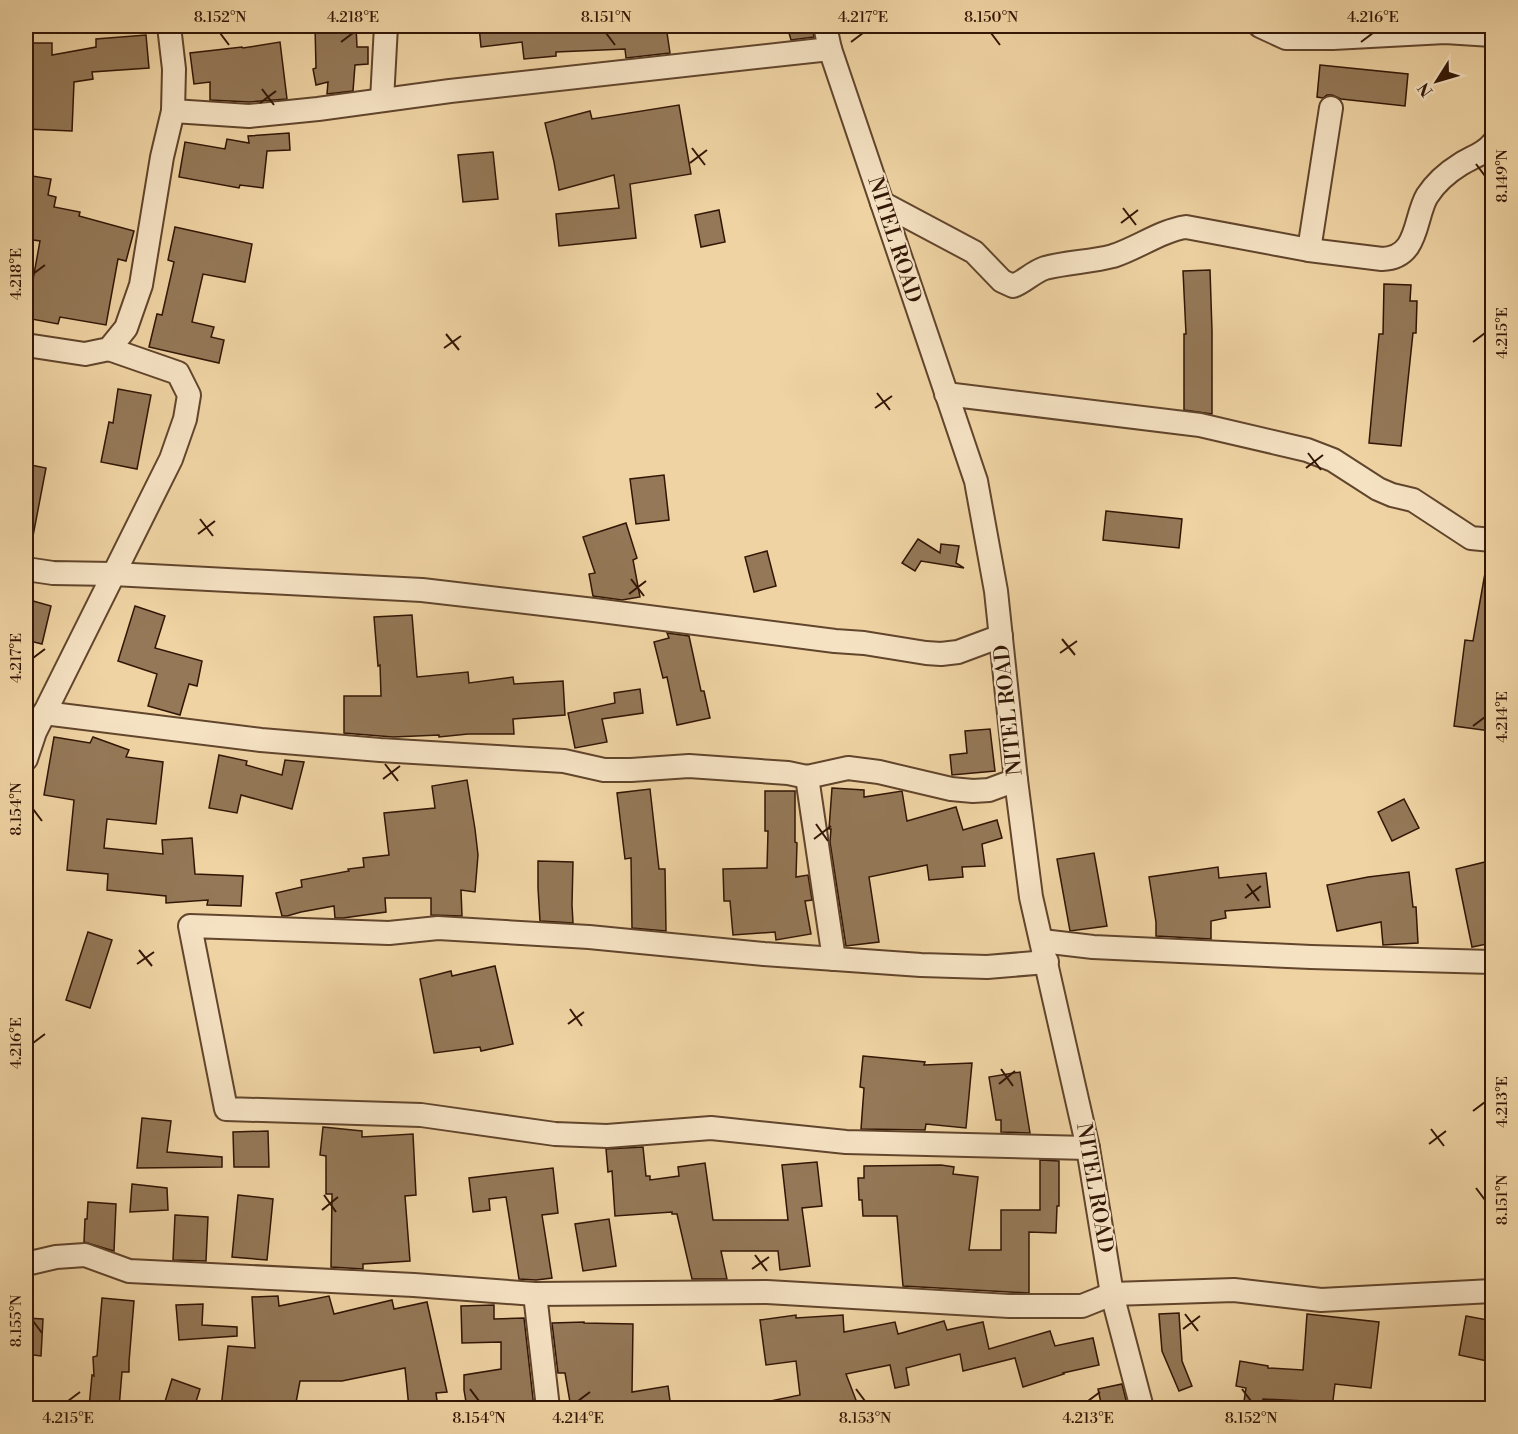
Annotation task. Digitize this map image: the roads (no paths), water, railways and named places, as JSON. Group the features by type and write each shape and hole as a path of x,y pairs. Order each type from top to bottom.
{"street":[{"path":"109,349 126,328 141,285 162,157 173,111 174,69 170,26"},
{"path":"382,100 386,26"},
{"name":"NITEL ROAD","path":"825,26 830,49 976,481 996,591 1016,780 1032,897 1089,1148 1112,1294 1142,1408"},
{"path":"1260,26 1286,38 1333,38 1446,29 1492,35"},
{"path":"173,111 249,116 450,91 830,49"},
{"path":"1309,250 1332,108"},
{"path":"882,203 974,252 1002,281 1013,286 1043,269 1113,255 1174,229 1186,227 1309,250 1393,258 1403,252 1414,236 1425,199 1435,185 1462,164 1492,146"},
{"path":"26,345 85,354 109,349 178,373 189,395 185,419 171,459 35,732 26,759"},
{"path":"946,394 1200,425 1307,450 1333,460 1378,489 1413,500 1471,538 1492,540"},
{"path":"26,568 53,573 422,590 864,643 926,653 958,652 1001,636"},
{"path":"44,714 261,740 564,761 604,770 689,766 788,773 807,777 848,768 879,772 973,792 1016,780"},
{"path":"807,777 834,959"},
{"path":"1089,1148 846,1142 711,1128 596,1136 555,1134 422,1115 226,1109 190,926 389,933 438,928 589,937 764,954 987,968 1044,952 1093,947 1311,957 1492,962"},
{"path":"26,1264 56,1257 85,1255 129,1271 414,1285 535,1294 767,1292 1009,1306 1082,1306 1112,1294 1234,1290 1321,1300 1492,1291"},
{"path":"535,1294 548,1408"}]}
